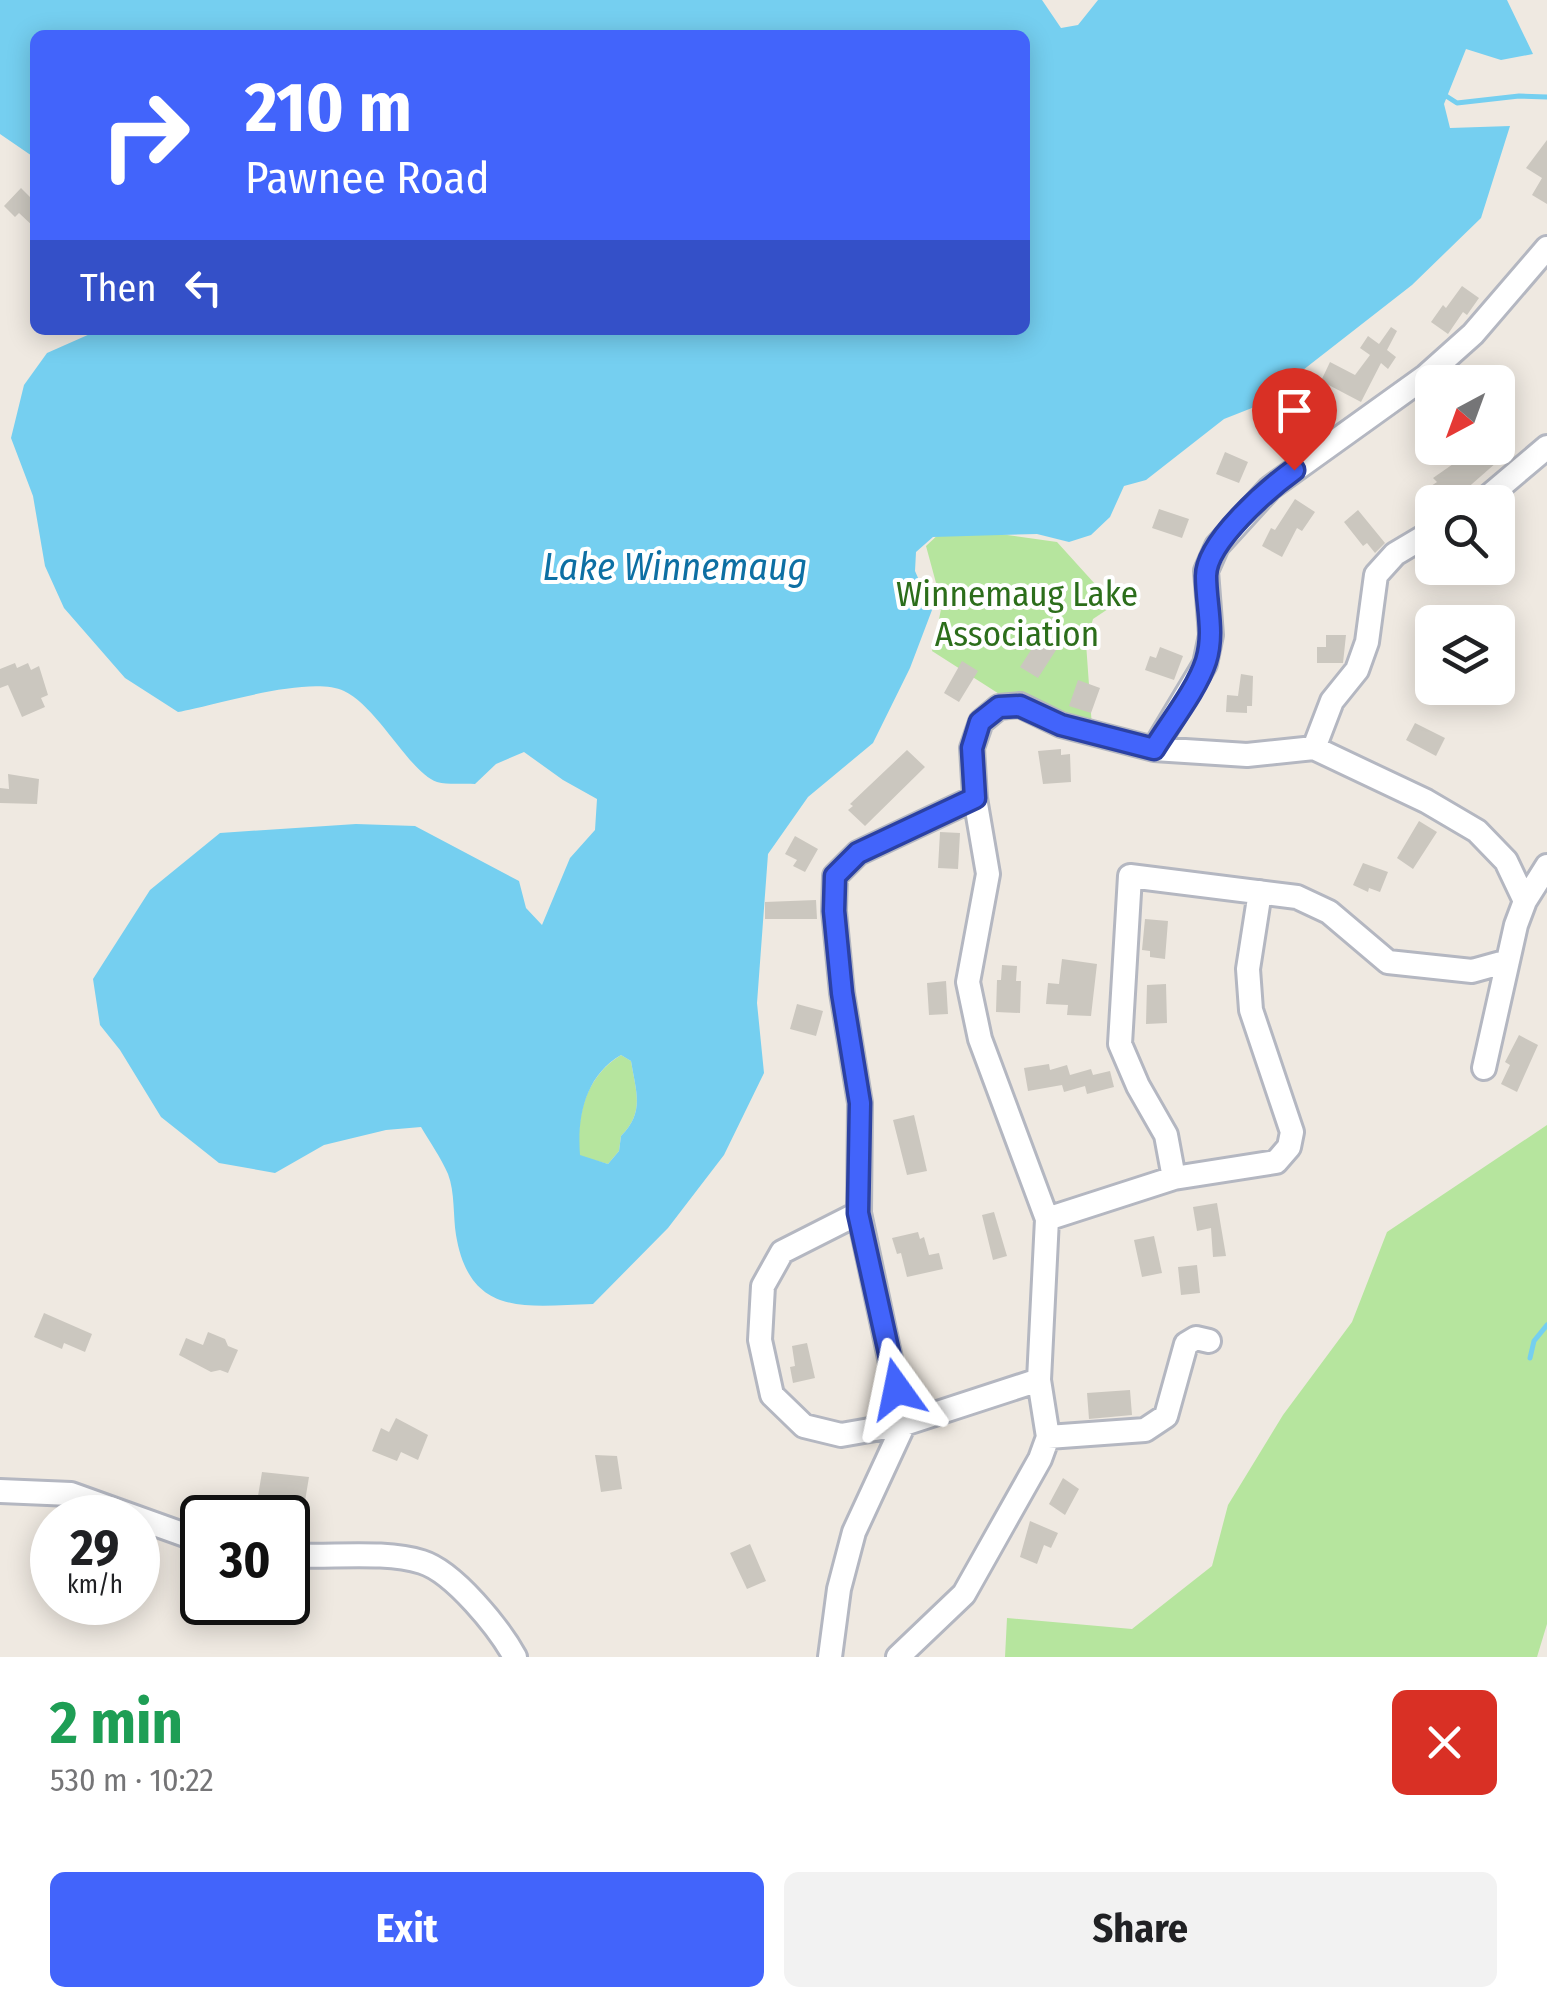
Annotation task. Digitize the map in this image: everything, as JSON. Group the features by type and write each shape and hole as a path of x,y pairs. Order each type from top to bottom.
{"street":[{"path":"1154,749 1205,664 1211,635 1206,572 1217,546 1270,488 1426,376 1473,334 1547,248"},
{"path":"1502,485 1547,447"},
{"path":"1314,748 1332,701 1357,670 1367,642 1376,575 1395,554 1415,542"},
{"path":"898,1657 964,1594 1040,1459 1048,1437 1039,1380 1047,1219 980,1039 968,982 988,874 975,798 972,748 980,722 999,707 1020,706 1061,725 1154,749 1247,756 1314,748 1426,801 1477,832 1506,861 1525,901"},
{"path":"830,1657 840,1589 854,1532 904,1424 858,1213 860,1103 842,993 834,911 835,876 858,853 975,798"},
{"path":"1484,1068 1525,901 1547,866"},
{"path":"1174,1178 1166,1136 1120,1044 1130,876 1298,897 1329,912 1388,962 1472,971 1508,961"},
{"path":"1047,1219 1174,1178 1276,1162 1289,1148 1292,1132 1250,1010 1248,968 1260,892"},
{"path":"858,1213 782,1252 763,1286 760,1340 772,1395 804,1426 840,1434 904,1424 1039,1380"},
{"path":"1048,1437 1145,1430 1166,1416 1186,1344 1196,1338 1209,1341"},
{"path":"0,1492 71,1494 180,1533"},
{"path":"310,1555 424,1562 459,1587 515,1657"}],"green space":[{"name":"Winnemaug Lake Association","path":"941,532 1000,534 1057,542 1114,605 1093,619 1086,643 1092,727 1051,727 932,651 942,605 926,546"},
{"path":"621,1055 631,1061 636,1110 621,1136 619,1151 608,1164 579,1156 580,1127 591,1087 608,1064"},
{"path":"1547,1125 1547,1624 1537,1657 1005,1657 1007,1618 1132,1629 1212,1566 1228,1505 1283,1415 1352,1322 1387,1232"}],"water":[{"name":"Lake Winnemaug","path":"0,0 1042,0 1061,28 1078,25 1098,0 1507,0 1533,54 1501,60 1466,49 1444,104 1450,128 1510,126 1481,218 1412,285 1257,406 1224,419 1146,480 1124,486 1110,517 1091,535 1069,542 1037,534 933,537 916,552 915,571 932,610 910,668 873,743 808,797 768,854 757,1003 764,1073 724,1155 668,1228 593,1304 524,1305 488,1294 474,1281 463,1262 456,1235 448,1174 421,1127 386,1130 324,1145 275,1173 219,1163 161,1117 100,1025 93,979 150,890 220,833 356,824 415,826 519,881 526,908 542,925 570,858 595,830 597,799 524,752 496,764 475,784 437,782 415,766 369,711 344,691 328,687 286,689 178,712 125,678 64,608 45,566 33,496 11,438 24,385 47,353 88,335 1030,335 1030,30 30,30 30,155 0,134","holes":["621,1055 631,1061 636,1092 633,1119 621,1136 619,1151 608,1164 580,1155 582,1112 591,1086"]}],"building":[{"path":"1547,140 1547,204 1532,195 1542,178 1526,168"},
{"path":"21,188 30,197 30,223 19,213 15,217 4,206"},
{"path":"1462,286 1479,298 1448,334 1431,322"},
{"path":"1391,327 1397,331 1387,350 1396,357 1388,369 1381,363 1361,402 1321,381 1330,362 1355,375 1370,355 1360,348 1368,336 1379,344"},
{"path":"1225,452 1248,462 1239,483 1216,474"},
{"path":"1452,465 1494,465 1471,485 1432,485 1437,482 1433,478"},
{"path":"1295,499 1315,512 1302,531 1297,528 1282,557 1262,546"},
{"path":"1159,509 1189,519 1182,538 1152,528"},
{"path":"1358,510 1385,543 1375,553 1367,543 1363,546 1344,522"},
{"path":"1326,635 1346,635 1343,663 1317,663 1317,647 1326,647"},
{"path":"1040,636 1058,647 1038,678 1020,667"},
{"path":"1160,647 1183,656 1174,680 1145,670 1150,656 1156,658"},
{"path":"962,661 978,671 959,702 944,693"},
{"path":"15,663 17,668 28,663 31,670 39,666 48,695 41,698 45,707 22,717 8,685 0,688 0,669"},
{"path":"1241,674 1253,676 1252,706 1247,706 1247,713 1226,712 1227,695 1238,696"},
{"path":"1078,680 1100,688 1091,713 1069,706"},
{"path":"1415,723 1445,738 1436,756 1406,740"},
{"path":"1061,749 1061,755 1070,754 1071,782 1043,784 1038,751"},
{"path":"907,750 925,767 865,826 848,810 853,806 850,804"},
{"path":"8,774 39,779 37,804 0,803 0,788 9,789"},
{"path":"1419,821 1437,832 1413,869 1397,858"},
{"path":"940,832 960,833 958,869 938,868"},
{"path":"795,836 818,849 805,872 793,866 797,860 785,854"},
{"path":"1363,863 1388,872 1380,892 1369,888 1368,892 1353,885"},
{"path":"816,900 817,919 765,919 765,902"},
{"path":"1145,919 1168,921 1165,959 1150,957 1150,951 1142,950"},
{"path":"1062,959 1097,964 1091,1016 1067,1015 1068,1005 1046,1004 1048,983 1059,984"},
{"path":"1002,965 1017,966 1016,981 1021,981 1020,1013 996,1012 997,980 1001,980"},
{"path":"946,981 948,1014 929,1015 927,983"},
{"path":"1166,984 1167,1023 1146,1024 1147,985"},
{"path":"797,1004 823,1011 816,1036 790,1029"},
{"path":"1519,1035 1538,1045 1517,1092 1501,1084 1510,1065 1505,1062"},
{"path":"1049,1064 1050,1070 1067,1065 1070,1075 1091,1069 1093,1075 1110,1071 1114,1087 1087,1094 1085,1086 1064,1092 1062,1085 1028,1091 1024,1068"},
{"path":"914,1115 927,1171 907,1175 893,1120"},
{"path":"1217,1203 1226,1256 1213,1257 1211,1228 1197,1231 1193,1207"},
{"path":"994,1212 1007,1256 993,1260 982,1215"},
{"path":"918,1232 920,1239 924,1237 929,1255 939,1253 943,1269 907,1277 901,1253 897,1254 892,1238"},
{"path":"1154,1236 1162,1273 1142,1277 1134,1240"},
{"path":"1197,1265 1200,1293 1181,1295 1178,1267"},
{"path":"44,1313 92,1334 85,1352 64,1343 62,1349 34,1337"},
{"path":"208,1332 238,1350 228,1373 211,1372 179,1355 186,1338 203,1345"},
{"path":"807,1343 815,1378 793,1383 792,1346"},
{"path":"1130,1390 1132,1415 1089,1419 1087,1393"},
{"path":"396,1418 428,1435 418,1460 401,1452 397,1461 372,1451 381,1428 389,1432"},
{"path":"595,1455 617,1456 622,1489 601,1492"},
{"path":"262,1472 309,1477 306,1495 258,1495"},
{"path":"1063,1478 1079,1489 1065,1515 1049,1504"},
{"path":"1030,1521 1058,1533 1051,1548 1044,1545 1037,1564 1020,1557"},
{"path":"750,1544 766,1581 747,1589 730,1553"}],"waterway":[{"path":"1443,94 1457,103 1547,97"},
{"path":"1530,1358 1534,1341 1547,1325"}],"route":[{"path":"897,1389 858,1213 860,1103 842,993 834,911 835,876 858,853 975,798 972,748 980,722 999,707 1020,706 1061,725 1154,749 1205,664 1211,635 1206,572 1217,546 1270,488 1294,470"}]}
